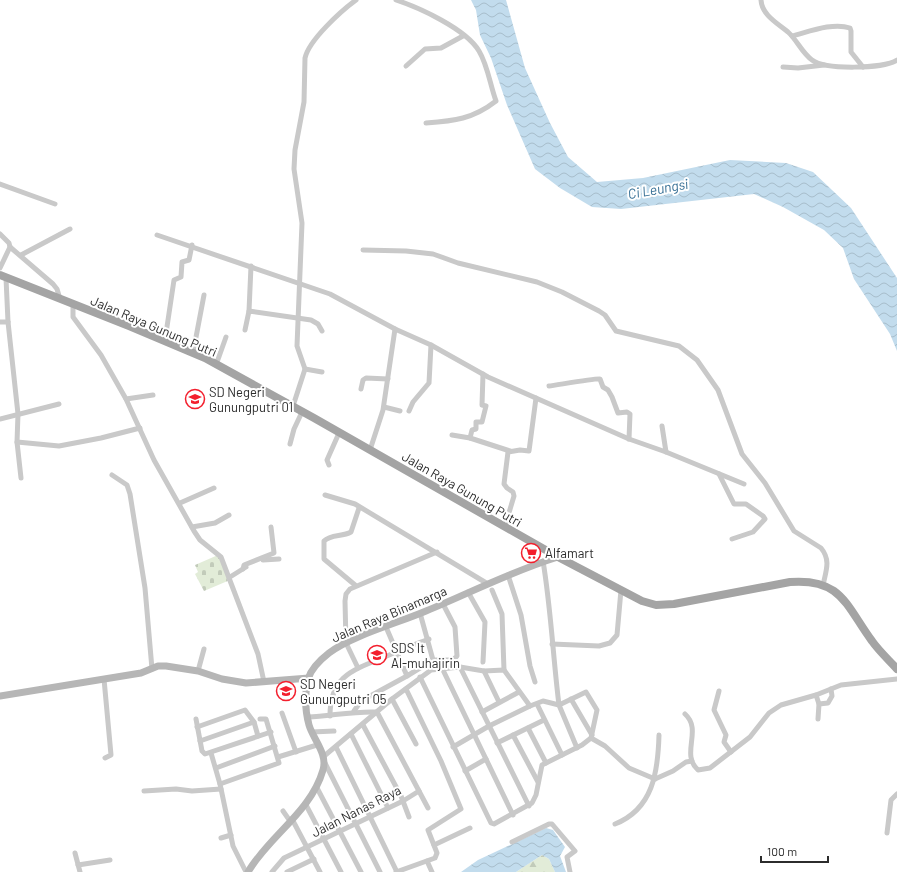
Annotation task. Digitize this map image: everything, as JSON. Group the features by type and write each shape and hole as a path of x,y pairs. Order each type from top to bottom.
{"main road":[{"name":"Jalan Raya Gunung Putri","path":"3,277 164,340 216,364 293,406 558,557 649,604 664,605 790,582 811,582 823,585 832,589 840,596 872,642 897,669"}],"street":[{"path":"293,406 305,369 297,346 302,223 296,194 294,169 295,150 304,102 307,52 312,43 344,10 356,0"},
{"path":"396,0 428,12 475,45 485,62 496,101 483,110 464,119 426,123"},
{"path":"761,0 764,12 792,36 814,62 862,67 886,66 897,60"},
{"path":"792,36 825,28 841,26 850,28 851,52 862,67"},
{"path":"406,66 425,49 441,48 464,36"},
{"path":"784,67 812,67 827,64"},
{"path":"0,184 56,204"},
{"path":"21,256 70,229"},
{"path":"0,234 9,243 10,247 53,284 60,299"},
{"path":"158,235 192,245 300,285 330,294 395,329 431,345 483,374 629,439 666,452 744,484"},
{"path":"164,340 174,280 181,277 182,262 189,260 192,245"},
{"path":"0,268 10,247"},
{"path":"363,250 424,253 458,263 537,282 562,292 599,311 605,315 616,331 672,344 692,355 702,366 718,390 742,454 765,483 794,531 821,548 825,553 828,561 823,585"},
{"path":"245,330 249,311 251,266"},
{"path":"3,277 18,414 17,442 21,478"},
{"path":"192,352 204,295"},
{"path":"73,305 73,318 101,355 126,399 154,460 180,503 192,527 200,540 221,556 258,654 264,682"},
{"path":"249,311 317,323 322,331"},
{"path":"0,322 8,322"},
{"path":"370,450 384,407 395,329"},
{"path":"216,364 226,338"},
{"path":"409,411 413,402 429,383 431,345"},
{"path":"305,369 322,372"},
{"path":"470,438 472,430 476,429 476,422 482,422 484,417 486,406 482,406 481,403 484,393 483,374"},
{"path":"361,389 363,380 366,378 388,379"},
{"path":"549,386 579,382 594,378 600,379 603,387 608,390 612,397 618,413 629,412 631,424 629,439"},
{"path":"126,399 153,395"},
{"path":"452,435 470,438 510,450 529,451 536,398"},
{"path":"0,419 59,404"},
{"path":"384,407 400,411"},
{"path":"290,444 294,429 302,412"},
{"path":"662,426 666,452"},
{"path":"17,442 43,446 59,446 101,438 140,428"},
{"path":"329,465 327,460 340,433"},
{"path":"505,526 514,496 513,492 504,484 508,452 510,450"},
{"path":"720,474 734,504 746,504 765,519 753,532 732,539"},
{"path":"112,475 127,485 130,494 145,588 152,669"},
{"path":"180,503 214,488"},
{"path":"325,495 350,502 437,552 490,587 502,614 504,670 530,706"},
{"path":"355,585 328,563 323,556 324,541 329,537 344,535 351,532 359,508"},
{"path":"192,527 215,522 229,515"},
{"path":"243,569 244,565 274,554 271,527"},
{"path":"358,668 346,643 346,594 355,585 437,552"},
{"name":"Jalan Raya Binamarga","path":"309,678 324,658 346,643 420,614 468,592 490,587 508,575 543,561 558,557"},
{"path":"230,577 243,569 264,560 279,559"},
{"path":"543,561 549,599 552,644 559,704 577,748"},
{"path":"508,575 521,615 530,666 535,682"},
{"path":"552,644 599,646 610,643 617,635 621,590"},
{"path":"468,592 484,622 483,662"},
{"path":"354,711 361,701 433,660 454,660 457,658 455,627 443,604"},
{"path":"420,614 433,660"},
{"path":"386,627 407,676"},
{"path":"330,716 330,702 336,687 342,678 358,668 428,639"},
{"path":"198,671 204,649"},
{"path":"0,696 141,673 166,666 198,671 234,682 264,682 309,678 307,691 308,718 312,732 355,824 380,872"},
{"path":"211,753 221,786 233,846 246,871 305,803 316,786 323,770 324,759 351,734 420,677 431,670 442,668 460,667 484,671 504,670"},
{"path":"460,667 530,806"},
{"path":"442,668 513,815"},
{"path":"484,671 499,702"},
{"path":"420,677 453,747 465,772 492,824 530,806 536,796 541,767 562,754 577,748 592,737 597,710 589,693 583,693 559,704 546,701 530,706 489,726 453,747"},
{"path":"104,679 111,755 104,758"},
{"path":"685,714 691,719 693,725 692,761 698,770 704,770 710,768 750,737 772,710 854,682 897,679"},
{"path":"336,747 371,816 396,872 435,858 438,855 428,832 429,829 459,812 461,809 441,761 406,689"},
{"path":"819,704 829,702 832,696 831,689"},
{"path":"719,691 714,710 726,734 724,742 731,752"},
{"path":"482,712 519,692"},
{"path":"816,695 819,704 818,719"},
{"path":"392,699 416,744"},
{"path":"571,699 592,737 605,746 629,768 655,779 673,771 686,762 692,761"},
{"path":"537,704 562,754"},
{"path":"197,727 245,710 254,722 258,736"},
{"path":"308,718 330,716 354,711 377,712"},
{"name":"Jalan Nanas Raya","path":"272,872 284,858 308,848 403,801 419,791 377,712"},
{"path":"282,713 296,752"},
{"path":"196,719 200,741 204,753 207,754 271,732"},
{"path":"144,791 176,789 192,791 221,786 276,765 279,763 271,732 266,720 260,719"},
{"path":"497,743 544,720"},
{"path":"200,741 254,722"},
{"path":"363,725 403,801 409,817"},
{"path":"528,728 546,763"},
{"path":"312,732 334,731"},
{"path":"351,734 388,808"},
{"path":"513,735 538,783"},
{"path":"614,824 626,820 647,796 655,779 659,735"},
{"path":"278,757 318,745"},
{"path":"216,768 275,746"},
{"path":"465,772 486,759"},
{"path":"316,786 361,872"},
{"path":"419,791 428,808"},
{"path":"887,833 891,800 894,795 897,794"},
{"path":"305,803 341,872"},
{"path":"283,811 291,820 308,848 320,872"},
{"path":"512,842 549,824 552,824 576,851 567,857 570,872"},
{"path":"434,845 470,828"},
{"path":"221,838 231,835"},
{"path":"76,853 80,872"},
{"path":"287,872 314,859"},
{"path":"78,865 110,860"},
{"path":"427,861 432,872"}],"green space":[{"path":"218,555 230,580 204,591 195,574 198,572 195,565"},
{"path":"542,855 549,859 555,872 516,872"}],"water":[{"name":"Ci Leungsi","path":"471,0 506,0 525,68 550,123 568,157 597,182 643,178 730,160 786,163 813,172 851,208 897,278 897,351 890,334 854,279 843,248 824,230 783,207 754,194 621,209 592,207 560,188 535,169 507,105 491,58 480,35 476,10"},
{"path":"546,828 553,830 565,847 560,856 566,872 555,872 549,859 542,855 516,872 461,872 478,860"}],"place":[{"name":"SD Negeri Gunungputri 01","path":"195,399"},
{"name":"Alfamart","path":"531,553"},
{"name":"SDS It Al-muhajirin","path":"377,655"},
{"name":"SD Negeri Gunungputri 05","path":"286,691"}]}
